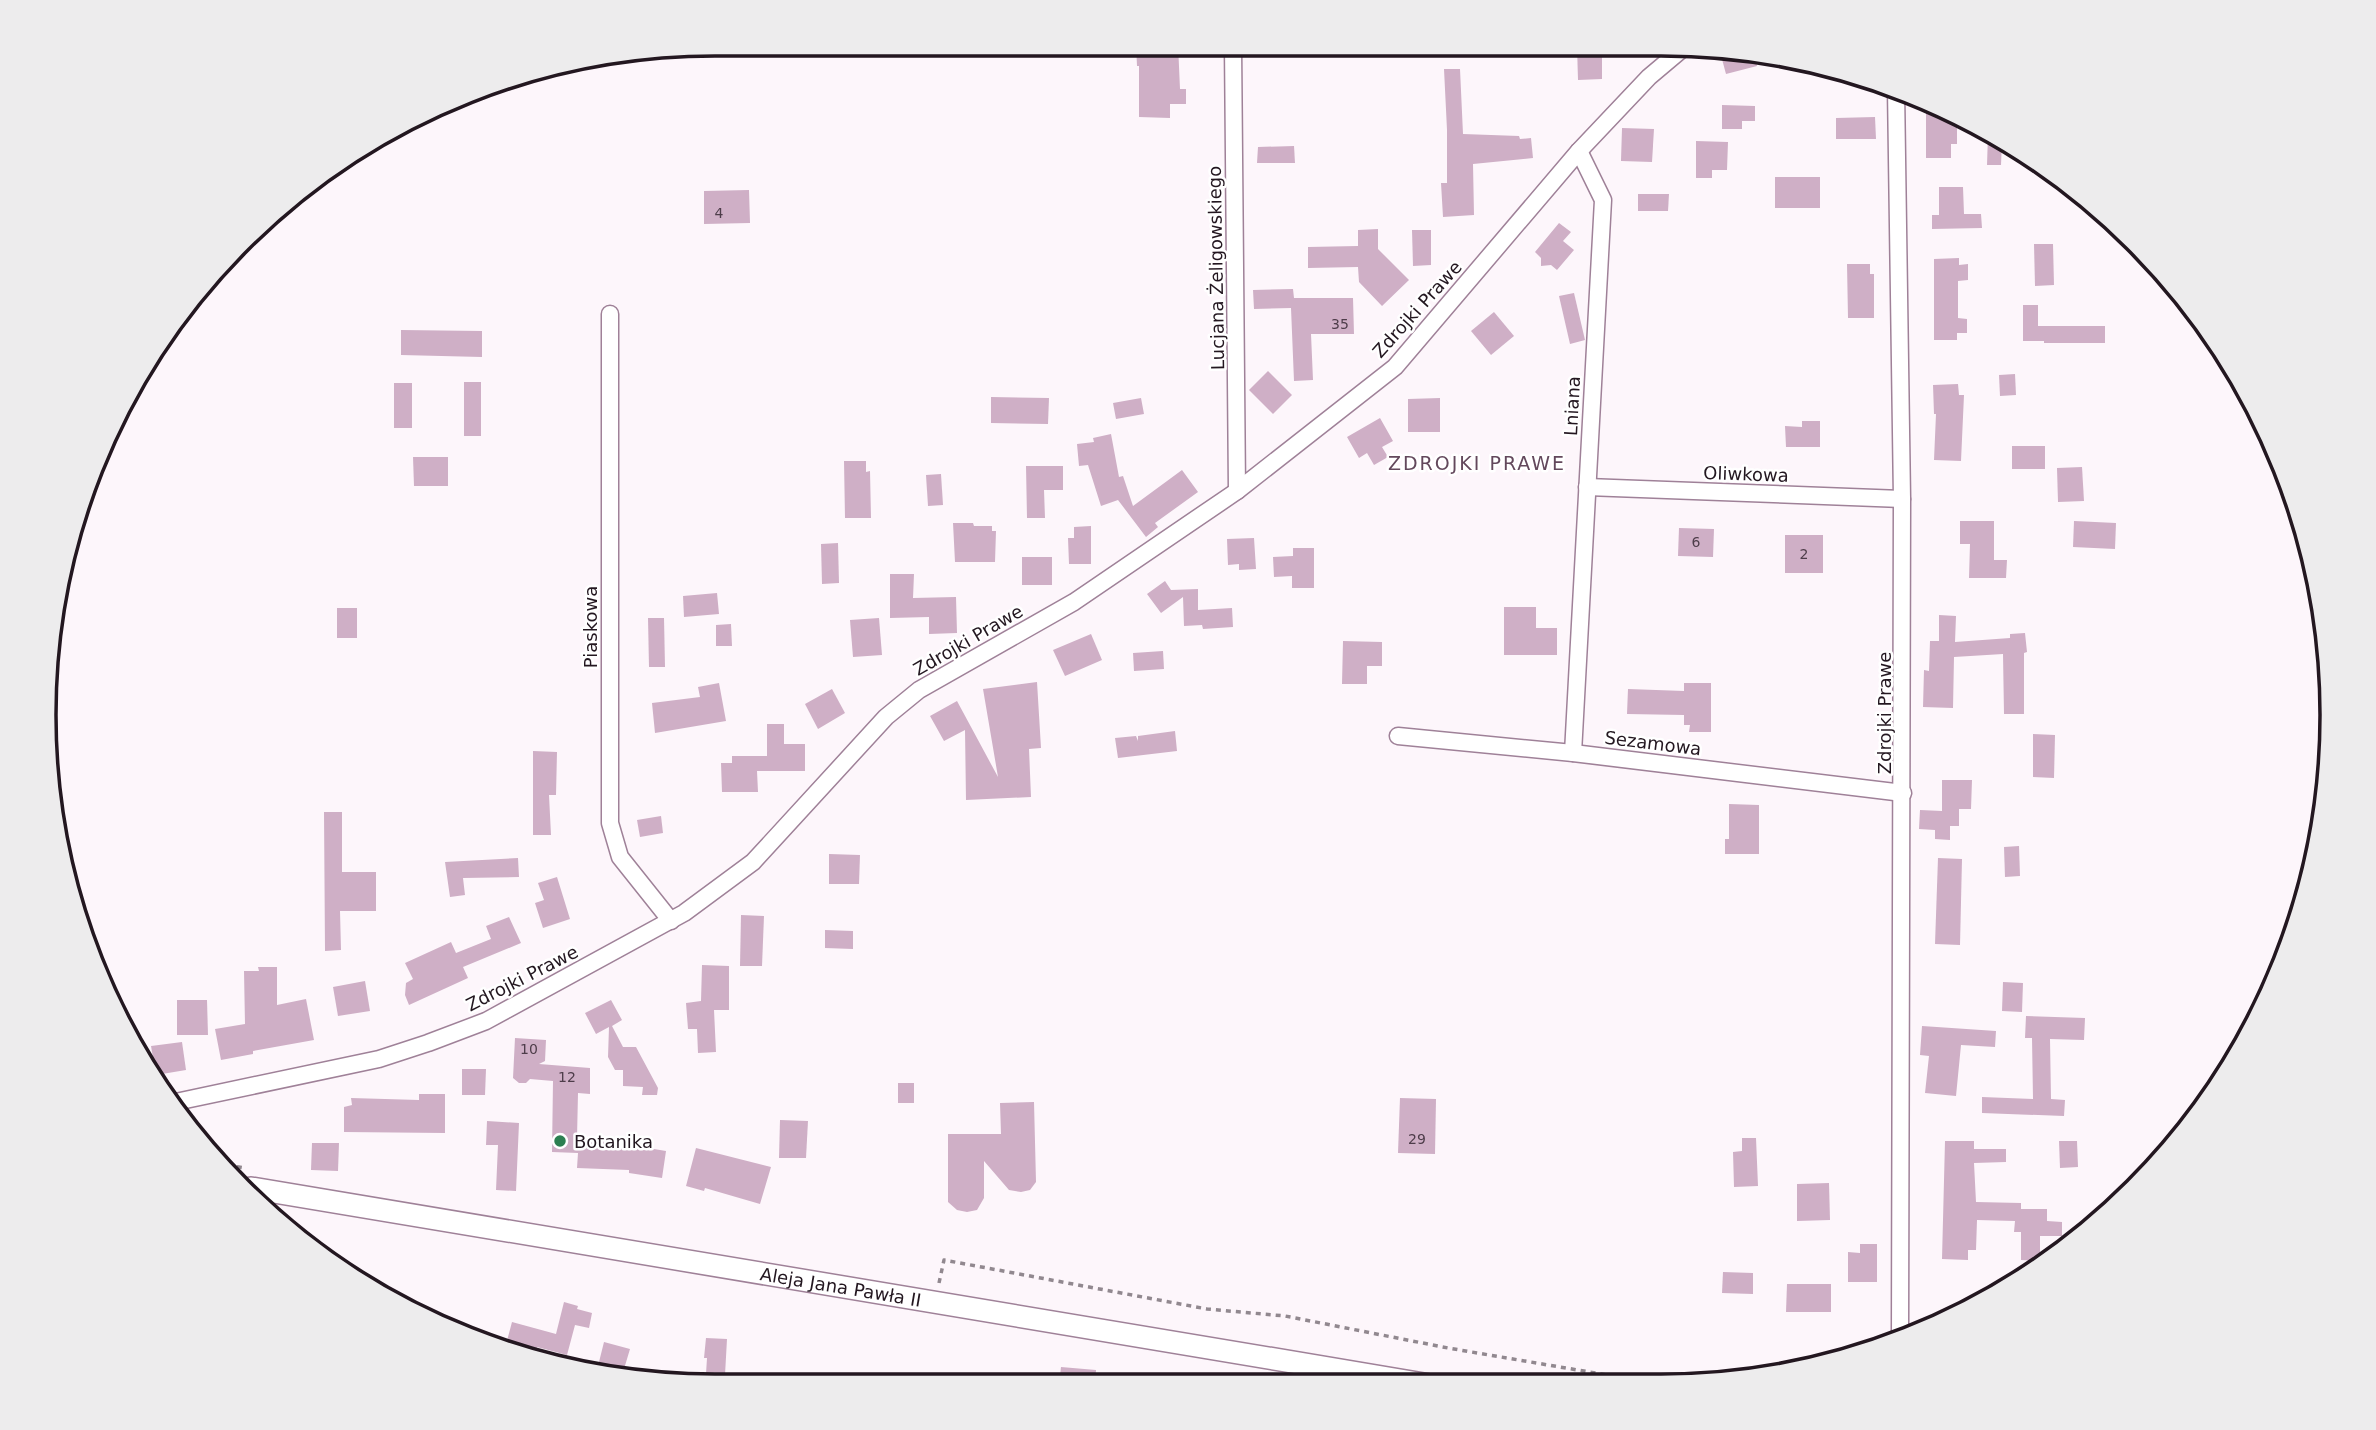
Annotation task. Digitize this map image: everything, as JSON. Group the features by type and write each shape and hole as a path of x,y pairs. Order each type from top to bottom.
{"main road":[{"name":"Aleja Jana Pawła II","path":"258,1189 1364,1374"}],"street":[{"name":"Lucjana Żeligowskiego","path":"1233,56 1237,491"},
{"name":"Zdrojki Prawe","path":"181,1101 379,1059 486,1021 671,921 728,882 753,862 886,717 919,690 1074,602 1237,491 1395,367 1579,151 1649,78 1674,56"},
{"name":"Zdrojki Prawe","path":"1896,100 1903,793 1900,1329"},
{"name":"Lniana","path":"1573,753 1603,200 1579,151"},
{"name":"Piaskowa","path":"610,314 610,823 620,857 671,921"},
{"name":"Oliwkowa","path":"1587,486 1902,499"},
{"name":"Sezamowa","path":"1398,736 1573,753 1903,793"}],"path":[{"path":"934,1302 944,1260 1180,1305 1285,1316 1602,1374"}],"building":[{"path":"1137,56 1179,56 1180,89 1186,89 1186,104 1170,104 1170,118 1139,117"},
{"path":"1577,56 1602,56 1602,79 1578,80"},
{"path":"1722,59 1756,64 1757,66 1726,74"},
{"path":"1444,69 1460,69 1463,134 1531,138 1533,158 1473,164 1474,215 1443,217 1441,183 1447,183"},
{"path":"1722,105 1755,106 1755,121 1742,121 1742,129 1722,129"},
{"path":"1926,112 1957,127 1957,144 1951,144 1951,158 1926,158"},
{"path":"1875,117 1876,139 1836,139 1836,118"},
{"path":"1622,128 1654,129 1652,162 1621,161"},
{"path":"1696,141 1728,142 1727,170 1712,170 1712,178 1696,178"},
{"path":"1988,142 2002,151 2001,165 1987,165"},
{"path":"1294,146 1295,163 1257,163 1258,147"},
{"path":"1775,177 1820,177 1820,208 1775,208"},
{"path":"1939,187 1963,187 1964,214 1981,214 1982,228 1932,229 1932,215 1939,215"},
{"path":"749,190 750,223 704,224 704,191"},
{"path":"1638,194 1669,194 1668,211 1638,211"},
{"path":"1559,223 1571,232 1563,241 1574,250 1557,270 1551,265 1541,266 1541,258 1535,252"},
{"path":"1378,229 1378,249 1409,280 1382,306 1359,282 1358,267 1308,268 1308,247 1358,246 1358,230"},
{"path":"1412,230 1431,230 1431,265 1413,266"},
{"path":"2034,244 2053,244 2054,285 2035,286"},
{"path":"1959,258 1959,265 1968,264 1968,280 1958,281 1958,318 1967,319 1967,333 1957,333 1957,340 1934,340 1934,259"},
{"path":"1847,264 1870,264 1870,274 1874,274 1874,318 1848,318"},
{"path":"1293,289 1294,298 1353,298 1354,334 1311,334 1313,380 1294,381 1291,308 1254,309 1253,290"},
{"path":"1574,293 1585,340 1570,344 1559,296"},
{"path":"2023,305 2038,305 2038,326 2105,326 2105,343 2023,341"},
{"path":"1494,312 1514,336 1491,355 1471,331"},
{"path":"401,330 482,331 482,357 401,355"},
{"path":"1268,371 1292,395 1273,414 1249,390"},
{"path":"2015,374 2016,395 2000,396 1999,375"},
{"path":"464,382 481,382 481,436 464,436"},
{"path":"394,383 412,383 412,428 394,428"},
{"path":"1958,384 1959,395 1964,395 1961,461 1934,460 1936,414 1933,385"},
{"path":"991,397 1049,398 1048,424 991,423"},
{"path":"1141,398 1144,414 1116,419 1113,403"},
{"path":"1440,398 1440,432 1408,432 1408,399"},
{"path":"1380,418 1393,441 1382,447 1388,457 1374,465 1367,453 1359,458 1347,437"},
{"path":"1802,421 1820,421 1820,447 1786,447 1785,426 1802,427"},
{"path":"1111,434 1119,477 1123,476 1133,506 1182,470 1198,492 1155,523 1158,527 1146,537 1118,500 1101,506 1088,465 1079,466 1077,444 1094,442 1093,438"},
{"path":"2012,446 2045,446 2045,469 2012,469"},
{"path":"413,457 448,457 448,486 414,486"},
{"path":"844,461 866,461 866,472 870,471 871,518 845,518"},
{"path":"1026,466 1063,466 1063,490 1044,490 1045,518 1027,518"},
{"path":"2082,467 2084,501 2058,502 2057,468"},
{"path":"941,474 943,505 928,506 926,475"},
{"path":"1960,521 1994,521 1994,560 2007,560 2006,578 1969,578 1970,544 1960,544"},
{"path":"2074,521 2116,523 2115,549 2073,547"},
{"path":"953,523 992,526 992,531 996,531 995,562 955,562"},
{"path":"1091,526 1091,564 1069,564 1068,538 1074,538 1074,527"},
{"path":"1679,528 1714,529 1713,557 1678,556"},
{"path":"1785,535 1823,535 1823,573 1785,573"},
{"path":"1254,538 1256,569 1239,570 1239,564 1228,565 1227,539"},
{"path":"838,543 839,583 822,584 821,544"},
{"path":"1293,548 1314,548 1314,588 1292,588 1292,576 1274,577 1273,557 1293,556"},
{"path":"1022,557 1052,557 1052,585 1022,585"},
{"path":"890,574 914,574 913,598 956,597 957,633 929,634 929,617 890,618"},
{"path":"1165,581 1171,590 1198,589 1198,610 1232,608 1233,627 1203,629 1202,625 1184,626 1183,597 1161,613 1147,594"},
{"path":"717,593 719,614 684,617 683,596"},
{"path":"1504,607 1536,607 1536,628 1557,628 1557,655 1504,655"},
{"path":"337,608 357,608 357,638 337,638"},
{"path":"1939,615 1956,616 1955,642 2010,638 2010,634 2025,633 2027,652 2024,653 2024,714 2004,714 2003,654 1954,657 1953,708 1923,707 1924,670 1929,671 1930,641 1939,641"},
{"path":"648,618 664,618 665,667 649,667"},
{"path":"879,618 882,655 853,657 850,620"},
{"path":"731,624 732,646 716,646 716,625"},
{"path":"1091,634 1102,660 1065,676 1053,650"},
{"path":"1343,641 1382,642 1382,666 1367,666 1367,684 1342,684"},
{"path":"1163,651 1164,669 1134,671 1133,653"},
{"path":"1037,682 1041,748 1029,749 1031,797 966,800 965,730 944,741 930,716 957,701 998,777 983,689"},
{"path":"719,683 726,721 655,733 652,703 700,697 698,687"},
{"path":"1684,683 1711,683 1711,732 1689,732 1690,725 1684,725 1684,715 1627,714 1628,689 1684,691"},
{"path":"832,689 845,713 818,729 805,704"},
{"path":"767,724 784,724 784,744 805,744 805,771 757,771 758,792 722,792 721,763 732,763 732,756 767,756"},
{"path":"1175,731 1177,751 1118,758 1115,738 1136,736 1138,741 1138,736"},
{"path":"2033,734 2055,735 2054,778 2033,777"},
{"path":"533,751 557,752 556,795 549,795 551,835 533,835"},
{"path":"1942,780 1972,780 1971,809 1959,809 1959,826 1950,826 1950,840 1935,839 1935,830 1919,829 1920,810 1942,811"},
{"path":"1729,804 1759,805 1759,854 1725,854 1725,839 1729,839"},
{"path":"324,812 342,812 342,872 376,872 376,911 340,911 341,950 325,951"},
{"path":"661,816 663,833 640,837 637,820"},
{"path":"2019,846 2020,876 2005,877 2004,847"},
{"path":"829,854 860,855 859,884 829,884"},
{"path":"518,858 519,877 463,878 465,895 450,897 445,862"},
{"path":"1938,858 1962,859 1960,945 1935,944"},
{"path":"557,877 570,919 543,928 535,903 544,900 538,883"},
{"path":"741,915 764,916 762,966 740,966"},
{"path":"509,917 521,943 463,967 468,978 409,1005 405,995 406,983 413,979 405,963 451,942 456,953 491,939 486,926"},
{"path":"825,930 853,931 853,949 825,948"},
{"path":"702,965 729,966 729,1010 714,1010 716,1052 698,1053 697,1029 688,1029 686,1003 701,1001"},
{"path":"258,967 277,967 277,1005 306,999 314,1040 221,1060 215,1029 245,1024 244,971 259,971"},
{"path":"365,981 370,1011 338,1016 333,987"},
{"path":"2003,982 2023,983 2022,1012 2002,1011"},
{"path":"177,1000 207,1000 208,1035 177,1035"},
{"path":"611,1000 622,1020 612,1026 623,1047 636,1047 658,1088 657,1095 642,1095 643,1087 623,1086 623,1070 615,1070 608,1057 609,1027 596,1034 585,1013"},
{"path":"2026,1016 2085,1018 2084,1040 2050,1039 2051,1099 2065,1100 2064,1116 1982,1113 1982,1097 2033,1099 2032,1038 2025,1038"},
{"path":"1922,1026 1996,1031 1995,1047 1961,1045 1956,1096 1925,1093 1929,1056 1920,1055"},
{"path":"515,1038 546,1040 545,1061 539,1064 590,1068 590,1094 578,1093 577,1138 641,1143 642,1147 666,1151 662,1178 629,1173 629,1170 577,1168 578,1153 552,1152 553,1081 530,1079 526,1083 519,1083 513,1078"},
{"path":"182,1042 186,1070 163,1074 153,1059 151,1046"},
{"path":"462,1069 486,1069 485,1095 462,1095"},
{"path":"898,1083 914,1083 914,1103 898,1103"},
{"path":"419,1094 445,1094 445,1133 344,1132 344,1107 352,1105 351,1098 419,1100"},
{"path":"1400,1098 1436,1099 1435,1154 1398,1153"},
{"path":"1034,1102 1036,1182 1030,1190 1009,1190 984,1161 984,1198 977,1210 957,1210 948,1202 948,1134 1001,1134 1000,1103"},
{"path":"780,1120 808,1121 806,1158 779,1158"},
{"path":"487,1121 519,1123 516,1191 496,1190 498,1145 486,1145"},
{"path":"1742,1138 1756,1138 1758,1186 1734,1187 1733,1152 1742,1151"},
{"path":"1945,1141 1974,1141 1974,1149 2006,1149 2006,1162 1974,1163 1976,1202 2021,1203 2021,1209 2047,1209 2047,1221 2062,1222 2062,1236 2040,1236 2040,1254 2030,1260 2021,1260 2021,1232 2014,1232 2015,1221 1977,1220 1976,1250 1968,1250 1968,1260 1942,1259"},
{"path":"2059,1141 2077,1141 2078,1167 2060,1168"},
{"path":"312,1143 339,1143 338,1171 311,1170"},
{"path":"696,1148 771,1167 760,1204 705,1188 704,1191 686,1186"},
{"path":"1829,1183 1830,1220 1797,1221 1797,1184"},
{"path":"1860,1244 1877,1244 1877,1282 1848,1282 1848,1252 1860,1253"},
{"path":"1723,1272 1753,1273 1753,1294 1722,1293"},
{"path":"1787,1284 1831,1284 1831,1312 1786,1312"},
{"path":"564,1302 592,1313 589,1328 575,1325 567,1355 507,1340 512,1322 556,1334"},
{"path":"706,1338 727,1339 725,1374 706,1374 707,1358 704,1358"},
{"path":"604,1342 630,1349 625,1367 599,1363"},
{"path":"1061,1367 1096,1370 1096,1374 1060,1374"}],"place":[{"name":"Botanika","path":"560,1141"}],"district":[{"name":"ZDROJKI PRAWE","path":"1477,463"}]}
